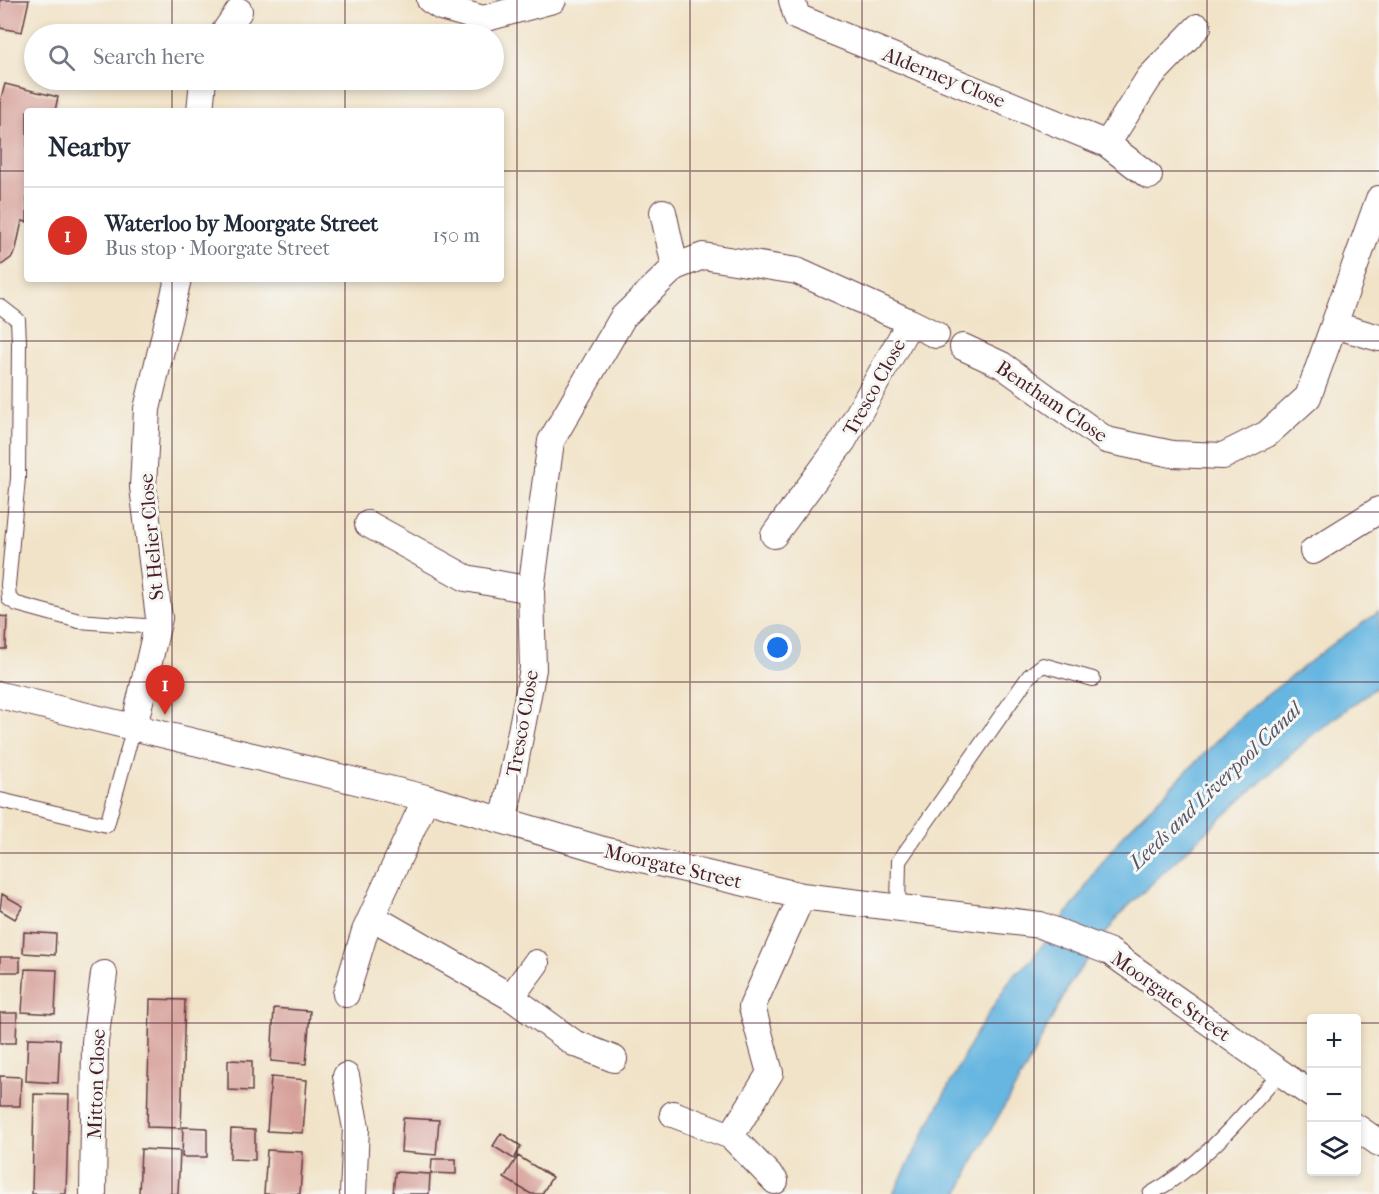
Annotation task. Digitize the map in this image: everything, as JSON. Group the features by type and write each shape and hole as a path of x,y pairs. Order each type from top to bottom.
{"street":[{"path":"430,0 441,7 483,19 553,0"},
{"name":"Alderney Close","path":"792,0 797,17 1107,144 1149,176"},
{"path":"230,24 239,11"},
{"path":"1107,144 1149,78 1198,27"},
{"path":"200,108 202,90"},
{"name":"Bentham Close","path":"963,347 1002,365 1106,440 1173,454 1222,456 1267,434 1308,397 1379,199"},
{"path":"663,212 675,267"},
{"name":"Tresco Close","path":"504,820 533,669 531,590 551,441 623,317 675,267 703,256 797,271 910,322 843,441 774,535"},
{"name":"St Helier Close","path":"134,727 158,622 143,488 147,409 177,282"},
{"path":"910,322 936,334"},
{"path":"1334,325 1379,338"},
{"path":"1313,551 1379,510"},
{"path":"368,524 466,578 531,590"},
{"name":"Moorgate Street","path":"0,695 426,798 603,850 802,896 1040,925 1110,952 1307,1092"},
{"path":"346,994 365,931 426,798"},
{"path":"731,1136 770,1073 752,1007 802,896"},
{"path":"372,917 511,997 574,1043 614,1059"},
{"path":"511,997 536,963"},
{"name":"Mitton Close","path":"93,1194 95,1042 104,974"},
{"path":"346,1076 357,1128 353,1194"},
{"path":"673,1114 731,1136 775,1180"},
{"path":"1361,1130 1379,1143"}],"lane":[{"path":"0,306 18,320 19,342 18,478 8,585 9,599 17,604 79,621 158,622"},
{"path":"898,908 899,861 1029,676 1043,665 1093,679"},
{"path":"0,800 107,825 134,727"},
{"path":"1150,1194 1167,1185 1211,1150 1280,1073"}],"water":[{"name":"Leeds and Liverpool Canal","path":"1379,612 1379,685 1311,736 1120,914 1071,982 1024,1072 977,1154 958,1194 893,1194 975,1035 1012,977 1031,960 1123,835 1248,710 1338,640"}],"building":[{"path":"0,0 29,0 22,32 0,28"},
{"path":"5,84 58,97 56,108 24,108 24,221 22,221 16,249 11,258 0,266 0,102"},
{"path":"0,616 7,617 6,649 0,649"},
{"path":"2,894 23,906 15,919 0,910"},
{"path":"24,932 56,934 55,955 23,953"},
{"path":"0,957 20,957 20,972 0,972"},
{"path":"25,969 57,970 55,1014 22,1012"},
{"path":"150,999 185,1000 181,1128 147,1127"},
{"path":"274,1008 310,1011 306,1064 271,1061"},
{"path":"0,1013 17,1013 16,1043 0,1043"},
{"path":"28,1038 60,1039 58,1083 26,1081"},
{"path":"228,1060 252,1061 252,1091 228,1090"},
{"path":"0,1076 21,1077 20,1106 0,1106"},
{"path":"271,1077 307,1080 303,1133 267,1131"},
{"path":"34,1094 69,1095 66,1194 32,1194"},
{"path":"403,1118 439,1120 436,1155 401,1152"},
{"path":"183,1127 207,1128 207,1157 182,1157"},
{"path":"231,1129 255,1130 255,1160 230,1159"},
{"path":"501,1133 521,1146 514,1159 493,1146"},
{"path":"141,1149 180,1151 178,1194 139,1194"},
{"path":"267,1150 303,1152 300,1194 264,1194"},
{"path":"518,1156 552,1177 542,1194 531,1194 504,1178"},
{"path":"432,1159 456,1159 456,1174 431,1173"},
{"path":"395,1172 430,1174 429,1194 393,1194"}],"place":[{"name":"Waterloo by Moorgate Street","path":"165,715"}]}
